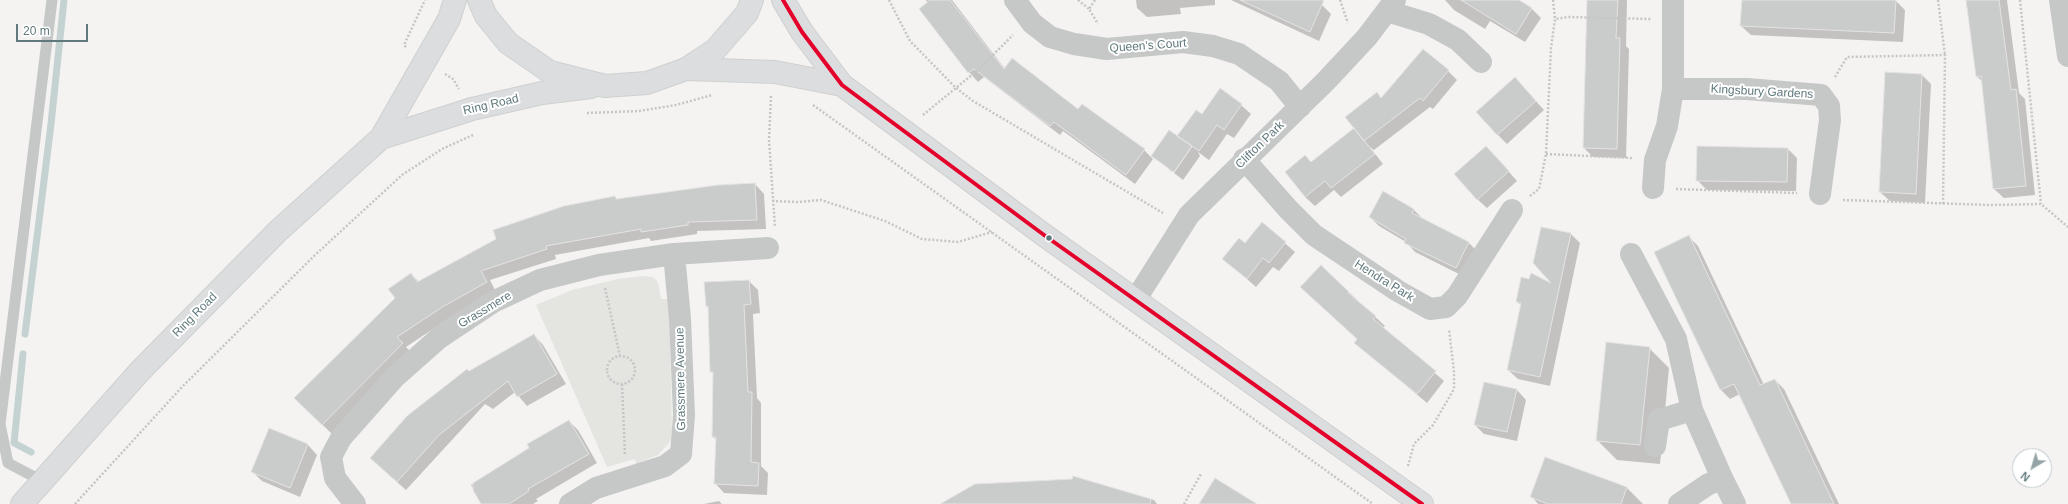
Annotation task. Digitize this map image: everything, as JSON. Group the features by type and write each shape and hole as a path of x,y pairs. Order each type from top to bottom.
{"main road":[{"name":"Ring Road","path":"22,504 140,371 256,254 381,138 449,19 455,0"},
{"path":"479,0 486,16 508,43 550,72 604,86"},
{"path":"686,69 715,50 747,12 752,0"},
{"path":"783,0 802,32 842,85 1044,235 1422,504"},
{"name":"Ring Road","path":"381,138 472,109 542,93 647,83 686,69"},
{"path":"686,69 775,72 842,85"}],"street":[{"name":"Queen's Court","path":"1015,0 1030,20 1050,37 1074,44 1107,49 1183,42 1213,46 1239,54 1279,81 1300,106"},
{"path":"2060,0 2068,56"},
{"path":"1391,6 1458,40 1481,62"},
{"name":"Clifton Park","path":"1136,299 1189,215 1244,159 1300,106 1367,37 1391,6"},
{"path":"1653,188 1655,160 1667,126 1672,89 1673,10"},
{"name":"Kingsbury Gardens","path":"1672,89 1747,89 1821,95 1829,106 1830,120 1820,194"},
{"name":"Hendra Park","path":"1244,159 1314,236 1398,291 1430,309 1446,307"},
{"path":"1446,307 1457,296 1512,210"},
{"name":"Grassmere","path":"355,504 335,478 330,457 344,434 395,377 439,338 493,302 540,280 599,265 674,254 768,248"},
{"name":"Grassmere Avenue","path":"573,503 596,488 626,477 665,466 681,454 684,415 680,319 674,254"},
{"path":"1631,254 1676,339 1692,410 1735,504"},
{"path":"1655,446 1659,420 1692,410"},
{"path":"1679,504 1707,485 1722,478"}],"lane":[{"path":"42,481 8,463 0,424 52,0"}],"path":[{"path":"75,504 182,387 314,256 402,175 442,149 480,132 472,109 453,79 404,45 425,0"},
{"path":"889,0 910,41 956,88 973,101 1183,225"},
{"path":"1078,0 1089,9"},
{"path":"1512,210 1539,189 1546,154 1555,19 1552,0"},
{"path":"1938,0 1945,55 1943,204"},
{"path":"2020,0 2041,204"},
{"path":"1555,19 1673,10"},
{"path":"904,131 979,69 1030,20"},
{"path":"1821,95 1838,73 1847,56 1945,55"},
{"path":"764,94 779,96"},
{"path":"768,248 776,234 772,201 769,140 771,94"},
{"path":"579,113 638,112 676,105 713,95"},
{"path":"809,102 1373,504"},
{"path":"1546,154 1655,160"},
{"path":"1653,188 1820,194 1832,200 1990,205 2041,204 2068,227"},
{"path":"772,201 798,202 821,200 885,222 922,239 958,242 992,232"},
{"path":"599,265 620,356"},
{"path":"1402,490 1414,444 1433,425 1454,389 1454,372 1446,307"},
{"path":"620,356 633,362 635,372 631,380 622,384 613,382 607,371 607,366 612,359 620,356"},
{"path":"622,384 626,477"},
{"path":"1184,504 1201,474"}],"shaded area":[{"path":"643,276 653,277 658,282 661,299 669,299 672,431 670,442 658,455 636,464 635,459 607,467 536,305 572,290 618,279"}],"building":[{"path":"930,0 950,0 1004,69 1012,58 1078,109 1082,104 1145,149 1126,175 1054,122 1050,126 974,69 968,73 919,9"},
{"path":"1240,0 1324,0 1310,32"},
{"path":"1461,0 1519,0 1532,8 1516,34"},
{"path":"1587,0 1618,0 1616,38 1620,38 1617,149 1583,148"},
{"path":"1742,0 1896,0 1894,33 1740,26"},
{"path":"1966,0 1999,0 2011,90 2016,89 2026,186 1993,189 1981,76 1976,77"},
{"path":"1423,49 1449,70 1423,101 1420,98 1364,141 1345,117 1377,92 1381,98"},
{"path":"1885,72 1922,74 1916,194 1879,192"},
{"path":"1515,77 1536,101 1497,135 1476,112"},
{"path":"1220,88 1242,104 1224,130 1217,125 1199,151 1177,136 1196,110 1202,114"},
{"path":"1354,128 1375,154 1331,188 1325,181 1305,197 1285,172 1305,155 1311,162"},
{"path":"1169,130 1192,146 1174,172 1151,156"},
{"path":"1486,146 1509,171 1477,200 1454,174"},
{"path":"1697,146 1788,148 1787,182 1696,181"},
{"path":"755,183 757,220 688,222 688,225 641,232 641,229 546,246 547,249 481,271 487,282 444,306 397,337 403,343 322,425 294,398 395,298 388,289 411,273 417,282 496,239 493,230 564,206 615,196 616,199 718,185"},
{"path":"1383,191 1414,209 1412,213 1469,242 1456,268 1404,243 1406,239 1369,217"},
{"path":"1262,222 1286,242 1269,263 1263,258 1247,279 1222,259 1239,238 1245,243"},
{"path":"1541,227 1571,233 1540,377 1507,370 1521,303 1516,302 1521,277 1529,279 1531,273 1551,283 1533,263"},
{"path":"1689,235 1760,385 1775,379 1834,504 1791,504 1734,384 1720,390 1654,252"},
{"path":"1321,265 1349,292 1348,293 1376,316 1373,319 1436,371 1417,394 1354,343 1357,339 1300,287"},
{"path":"749,280 751,304 744,305 748,392 752,392 751,462 759,463 758,486 714,484 716,437 712,437 713,372 710,372 708,306 706,307 704,282"},
{"path":"534,334 557,374 517,397 508,381 439,435 397,482 370,458 407,416 467,369 469,371"},
{"path":"1606,342 1650,347 1640,445 1596,441"},
{"path":"1484,382 1517,389 1507,432 1474,425"},
{"path":"569,420 589,454 528,489 529,491 509,504 481,504 473,490 473,483 529,448 527,444"},
{"path":"269,428 308,444 290,488 251,472"},
{"path":"1545,457 1627,487 1621,504 1548,504 1530,497"},
{"path":"1073,476 1151,499 1150,504 940,504 975,484 1072,479"},
{"path":"1215,478 1257,504 1199,504"}],"waterway":[{"path":"25,334 51,124 64,0"},
{"path":"23,354 14,443 31,452"}],"transit line":[{"path":"783,0 802,32 842,85 1044,235 1422,504"}]}
